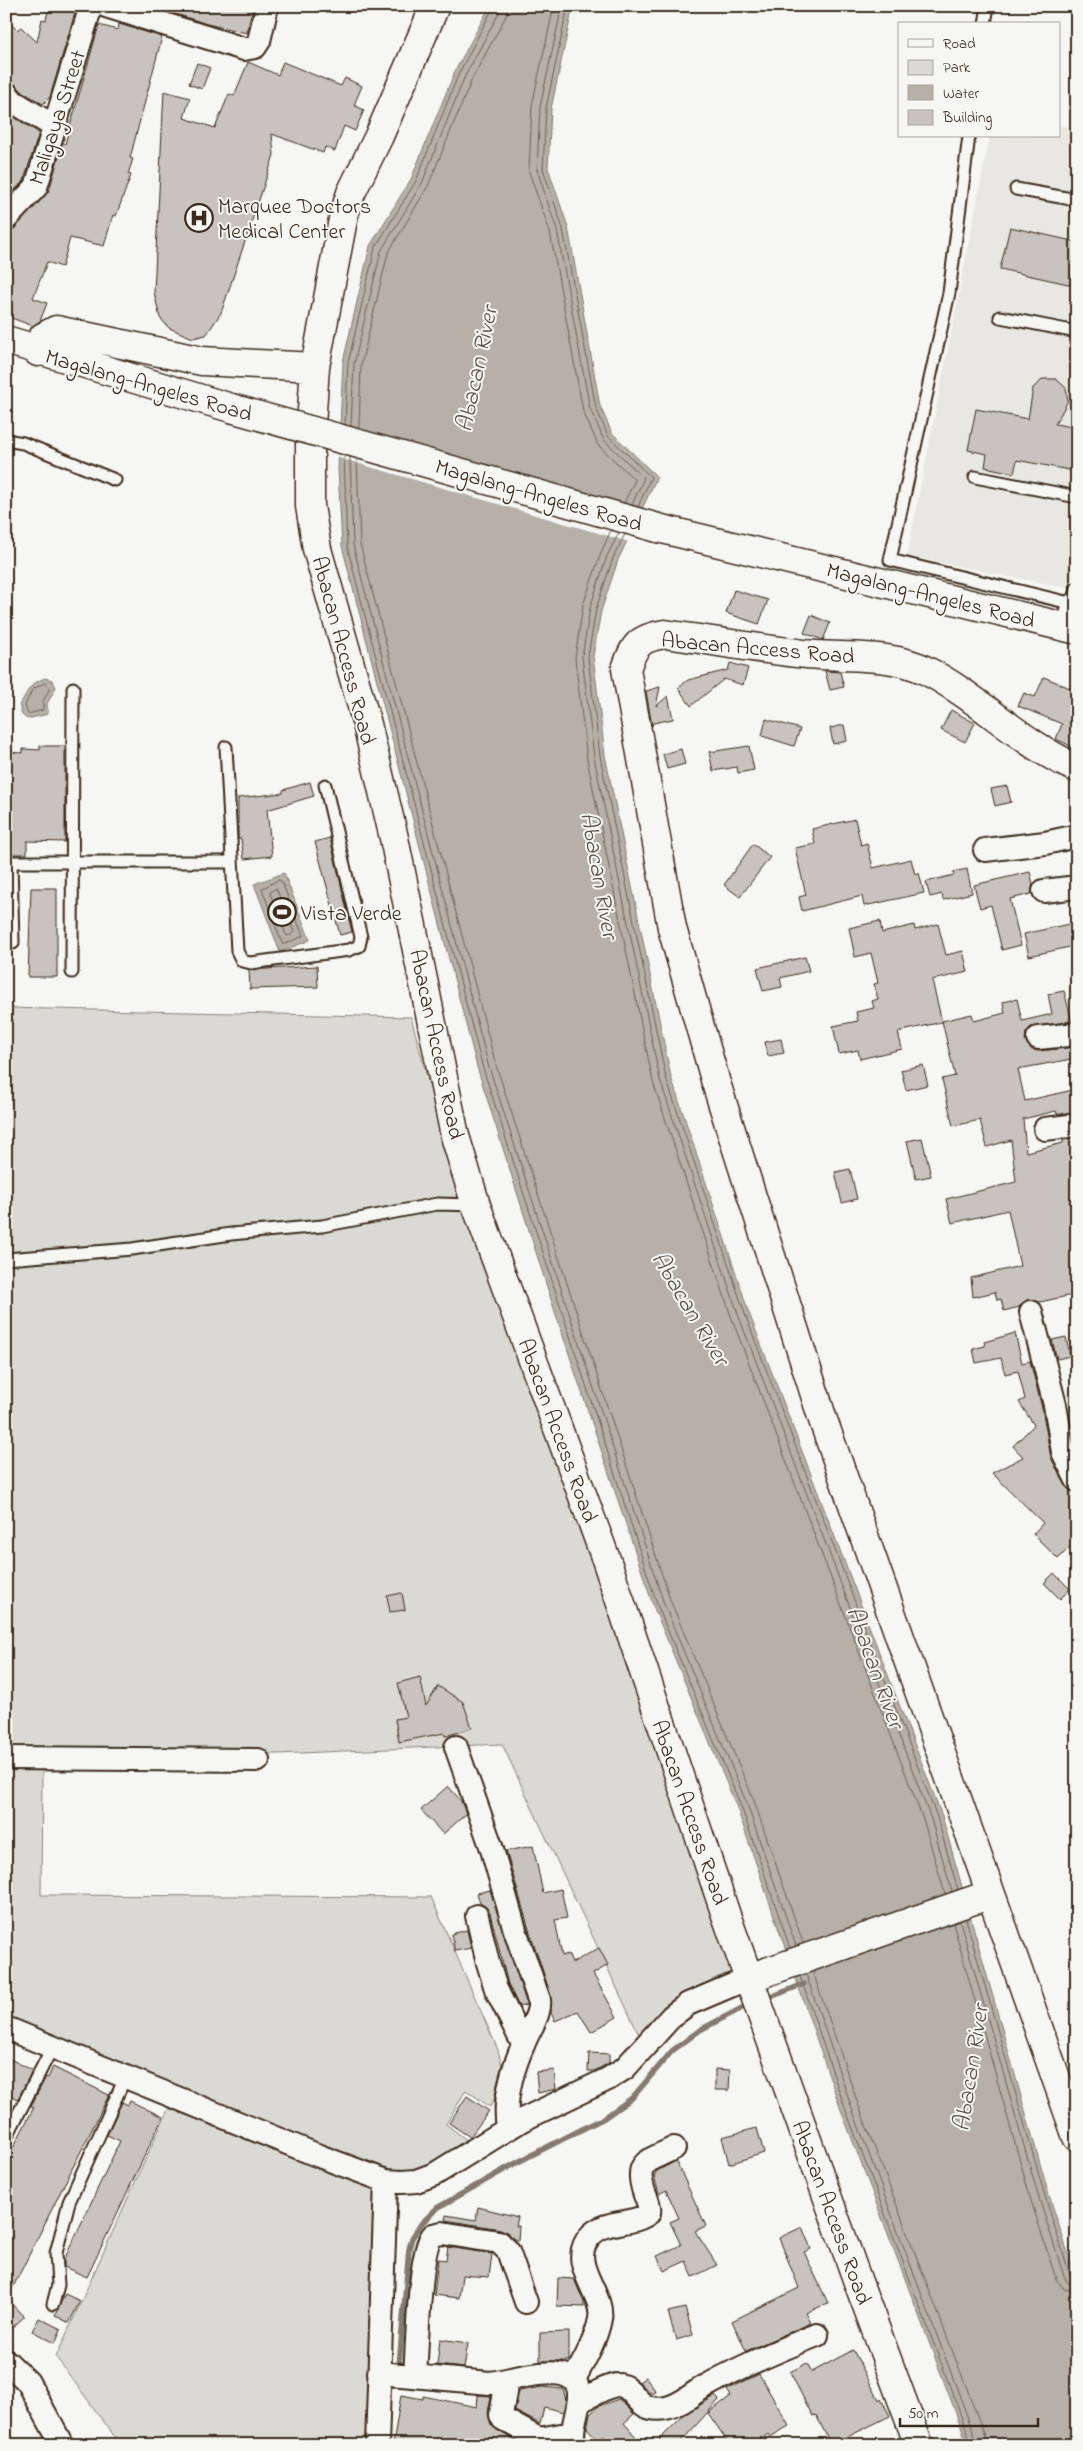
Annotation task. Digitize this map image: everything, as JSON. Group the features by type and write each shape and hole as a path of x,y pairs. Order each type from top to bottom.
{"street":[{"name":"Maligaya Street","path":"6,219 36,187 91,6"},
{"path":"106,6 244,48 255,47 259,41 267,6"},
{"name":"Abacan Access Road","path":"435,6 346,207 315,367 310,440 310,506 317,549 369,734 415,932 455,1136 476,1205 607,1562 754,1976 858,2282 919,2445"},
{"path":"6,93 14,102 55,127"},
{"path":"38,352 43,337 56,330 202,361 315,367"},
{"name":"Magalang-Angeles Road","path":"6,340 38,352 230,408 658,528 1074,611"},
{"name":"Abacan Access Road","path":"1077,768 1034,744 969,697 926,670 882,658 798,654 665,634 653,636 633,649 626,669 672,928 716,1083 823,1420 985,1896 1077,2136"},
{"path":"985,850 1045,843 1077,836"},
{"path":"1044,891 1077,887"},
{"path":"1038,1038 1077,1034"},
{"path":"1045,1128 1077,1125"},
{"path":"1031,1312 1055,1405 1062,1452 1077,1480"},
{"path":"456,1747 491,1846 515,1930 539,2000 539,2011 523,2044 506,2098 508,2128"},
{"path":"6,1758 258,1760"},
{"path":"6,2028 318,2156 386,2181 402,2182 426,2178 508,2128 608,2079 625,2068 672,2016 688,2004 754,1976 985,1896"},
{"path":"477,1916 496,1989 523,2044"},
{"path":"574,2379 588,2353 600,2319 598,2305 584,2270 583,2260 587,2243 591,2235 600,2229 644,2217 649,2213 648,2202 640,2181 639,2172 648,2161 674,2148"},
{"path":"377,2445 386,2181"},
{"path":"415,2376 422,2284 427,2246 433,2235 442,2233 499,2242 508,2251 526,2302"},
{"path":"579,2402 616,2385 625,2386 648,2409 671,2407 703,2387 753,2362 817,2335"},
{"path":"6,2361 28,2382 62,2445"},
{"path":"379,2373 490,2383 507,2381 537,2373 562,2375 574,2379 579,2390 579,2402 573,2439 538,2439 503,2419 501,2415 507,2381"}],"lane":[{"path":"985,22 988,6"},
{"path":"969,138 949,293 890,560 1074,611"},
{"path":"1016,189 1077,200"},
{"path":"1000,317 1077,332"},
{"path":"6,440 23,443 115,480"},
{"path":"975,477 1077,497"},
{"path":"72,972 74,863 73,688"},
{"path":"226,747 237,951 242,961 251,963 349,950 359,946 361,937 326,786"},
{"path":"13,943 8,862 232,862"},
{"path":"6,1259 132,1248 231,1234 322,1226 437,1204 476,1205"},
{"path":"6,2138 52,2048"},
{"path":"53,2304 58,2285 56,2253 69,2202 125,2078"}],"shaded area":[{"path":"1060,125 1077,129 1077,590 907,556 990,138 1060,138"}],"green space":[{"path":"6,1008 411,1017 443,1137 736,1973 660,2016 639,2035 502,1744 277,1754 6,1751"},
{"path":"42,1763 41,1895 431,1897 498,2050 505,2079 490,2107 466,2090 446,2124 468,2141 432,2169 402,2177 6,2021 6,1764"},
{"path":"170,2105 374,2183 365,2445 121,2445 56,2357"}],"water":[{"name":"Abacan River","path":"490,6 573,6 551,109 548,168 568,227 600,406 612,433 657,477 618,560 601,611 593,656 605,755 671,1077 749,1313 942,1816 1048,2192 1077,2281 1077,2445 968,2445 841,2110 737,1808 654,1608 557,1318 477,1067 342,546 338,469 343,362 370,246 411,179 455,71"},
{"path":"45,678 52,680 56,687 47,704 48,714 27,719 22,715 19,705 29,688"},
{"name":"Vista Verde","path":"284,873 310,940 280,952 254,884"}],"pier":[{"path":"338,424 643,513 629,542 336,457"}],"building":[{"path":"49,6 77,6 50,97 43,104 23,92 11,81 6,80 6,19 17,30 21,27 37,42 42,19 46,20"},
{"path":"151,6 253,6 247,33 207,24"},
{"path":"119,24 162,37 130,158 133,159 128,174 131,175 116,216 113,215 104,246 70,238 62,267 47,262 33,298 47,303 40,321 33,326 6,316 6,243 12,230 49,191 63,142 65,144 99,25 118,30"},
{"path":"248,62 278,75 283,62 341,86 345,78 362,86 354,105 364,110 355,131 344,126 335,151 325,147 323,153 272,134 274,155 221,313 206,335 193,338 169,328 160,318 154,292 164,91 190,98 184,118 215,128 229,94 234,96"},
{"path":"197,63 210,68 202,89 189,84"},
{"path":"6,112 39,133 24,180 6,200"},
{"path":"1010,227 1077,242 1077,286 1000,269"},
{"path":"1043,379 1056,379 1066,388 1068,401 1055,424 1077,428 1077,455 1074,471 1017,460 1014,473 985,467 987,454 968,450 976,409 1028,419 1033,388"},
{"path":"734,590 768,600 759,624 726,613"},
{"path":"811,615 830,623 823,640 804,633"},
{"path":"730,663 748,668 743,685 724,679 691,706 678,688 688,680 728,670"},
{"path":"825,671 840,672 844,687 830,690"},
{"path":"1044,677 1077,691 1077,749 1056,739 1062,724 1018,706 1024,693 1035,697"},
{"path":"660,687 656,706 668,696 673,719 653,723 652,726 646,691"},
{"path":"951,710 975,723 965,742 941,730"},
{"path":"766,719 800,729 794,746 762,736"},
{"path":"844,725 847,741 833,744 830,728"},
{"path":"40,746 65,746 65,842 27,841 27,854 6,854 6,752 23,753 23,749 40,750"},
{"path":"749,746 754,770 738,773 737,767 713,771 709,752"},
{"path":"681,749 685,764 667,769 663,754"},
{"path":"310,782 314,796 267,810 272,856 244,859 241,839 238,839 238,798 283,793 283,790"},
{"path":"1007,786 1011,802 995,806 991,789"},
{"path":"855,819 861,845 867,843 873,868 911,859 915,874 919,873 924,893 864,906 862,896 802,911 799,897 806,895 795,848 815,844 812,829"},
{"path":"330,838 352,932 340,935 315,842"},
{"path":"753,844 770,857 740,897 724,885"},
{"path":"967,869 972,893 943,900 942,894 930,897 926,882 954,875 953,872"},
{"path":"1030,872 1033,884 1031,894 1010,899 1021,945 1002,950 991,905 980,908 974,885"},
{"path":"31,888 57,888 57,977 28,977"},
{"path":"880,921 882,933 914,925 915,930 938,924 946,955 963,951 968,972 932,980 942,1022 898,1032 902,1049 860,1059 858,1050 839,1054 833,1026 858,1021 856,1012 874,1008 872,1001 878,999 874,984 878,983 871,953 855,957 849,928"},
{"path":"1069,924 1074,946 1029,956 1024,934"},
{"path":"805,957 809,971 780,978 782,987 763,991 757,968"},
{"path":"317,966 318,987 250,989 249,970"},
{"path":"1064,991 1072,1021 1031,1027 1026,1032 1025,1040 1032,1050 1039,1051 1077,1047 1077,1058 1018,1069 1025,1101 1077,1089 1077,1112 1057,1114 1056,1111 1023,1119 1026,1152 1063,1143 1063,1140 1077,1138 1077,1294 1040,1302 1028,1299 1019,1307 1004,1311 1001,1299 997,1300 995,1292 973,1297 971,1278 1020,1266 1008,1210 952,1223 946,1199 1016,1182 1011,1140 987,1147 980,1120 953,1126 942,1079 955,1076 942,1021 972,1014 974,1021 1005,1013 1003,1002 1017,999 1022,1021 1052,1014 1048,994"},
{"path":"781,1039 784,1053 768,1056 765,1042"},
{"path":"923,1065 928,1085 906,1090 901,1070"},
{"path":"922,1138 931,1176 916,1179 907,1141"},
{"path":"850,1169 857,1199 842,1203 835,1172"},
{"path":"1015,1333 1022,1363 1030,1361 1042,1408 1051,1458 1066,1486 1070,1491 1077,1493 1077,1540 1058,1559 1033,1534 1043,1523 992,1473 1023,1457 1013,1446 1034,1425 1019,1402 1025,1399 1018,1371 1005,1374 1001,1358 976,1363 973,1349 985,1346 984,1342"},
{"path":"1066,1337 1070,1356 1057,1359 1052,1340"},
{"path":"1054,1573 1070,1589 1060,1599 1044,1583"},
{"path":"402,1593 405,1610 390,1612 387,1596"},
{"path":"420,1677 426,1706 438,1686 463,1702 472,1728 445,1736 444,1733 399,1742 395,1719 406,1717 398,1683"},
{"path":"448,1786 461,1801 466,1814 443,1834 421,1810"},
{"path":"533,1846 543,1893 561,1889 567,1918 555,1920 562,1956 568,1954 572,1963 599,1948 608,1965 593,1974 617,2017 591,2032 578,2011 555,2021 551,2013 551,1996 506,1851"},
{"path":"490,1890 526,2002 526,2005 519,2007 508,1984 490,1913 480,1903 477,1893"},
{"path":"467,1930 471,1948 455,1951 451,1934"},
{"path":"589,2053 609,2054 609,2063 594,2071 588,2071"},
{"path":"6,2057 32,2070 18,2099 6,2093"},
{"path":"53,2067 109,2095 7,2299 24,2317 6,2333 6,2162 34,2107 31,2106"},
{"path":"715,2069 730,2070 729,2090 715,2090"},
{"path":"554,2070 556,2089 538,2093 536,2072"},
{"path":"467,2096 489,2111 470,2137 449,2123"},
{"path":"130,2101 163,2117 87,2277 64,2267 64,2260 120,2141 107,2135 122,2102 128,2105"},
{"path":"757,2128 764,2153 729,2164 722,2137"},
{"path":"676,2161 706,2226 695,2231 717,2265 693,2277 686,2261 664,2271 657,2256 681,2245 670,2222 679,2218 666,2190 659,2194 654,2176 657,2171"},
{"path":"478,2207 518,2217 516,2226 519,2226 518,2241 501,2229 445,2220 446,2215 476,2220"},
{"path":"802,2227 811,2249 804,2252 828,2303 806,2313 811,2323 746,2351 732,2321 799,2288 779,2238"},
{"path":"448,2247 492,2254 489,2277 462,2275 459,2298 434,2295 438,2259 446,2260"},
{"path":"558,2278 574,2279 584,2302 584,2307 557,2306"},
{"path":"65,2294 80,2301 69,2323 55,2315"},
{"path":"685,2308 693,2335 676,2340 668,2312"},
{"path":"39,2318 61,2329 55,2343 32,2331"},
{"path":"569,2332 569,2361 540,2361 540,2333"},
{"path":"440,2339 468,2343 464,2368 437,2365"},
{"path":"853,2350 879,2400 881,2398 890,2416 831,2445 816,2415 813,2416 811,2413 790,2372 807,2363 812,2372"},
{"path":"759,2374 789,2426 770,2437 768,2434 752,2445 730,2445 708,2413 731,2396 727,2390"},
{"path":"646,2377 656,2392 652,2394 639,2382"},
{"path":"543,2387 563,2389 566,2400 563,2412 544,2407 540,2424 515,2411 519,2391"},
{"path":"401,2395 423,2399 423,2396 477,2407 478,2395 491,2396 488,2413 491,2425 522,2445 393,2445"},
{"path":"715,2396 719,2400 678,2445 654,2445 684,2415"},
{"path":"619,2399 634,2414 624,2423 643,2445 612,2445 604,2436 599,2441 587,2428 590,2414 599,2406"}],"waterway":[{"path":"773,1996 804,1984"},
{"path":"399,2366 409,2249 412,2238 421,2224 437,2208 516,2163 604,2118 632,2098 672,2051 700,2030 742,2008"}],"place":[{"name":"Marquee Doctors Medical Center","path":"199,218"},
{"name":"Vista Verde","path":"282,912"}]}
